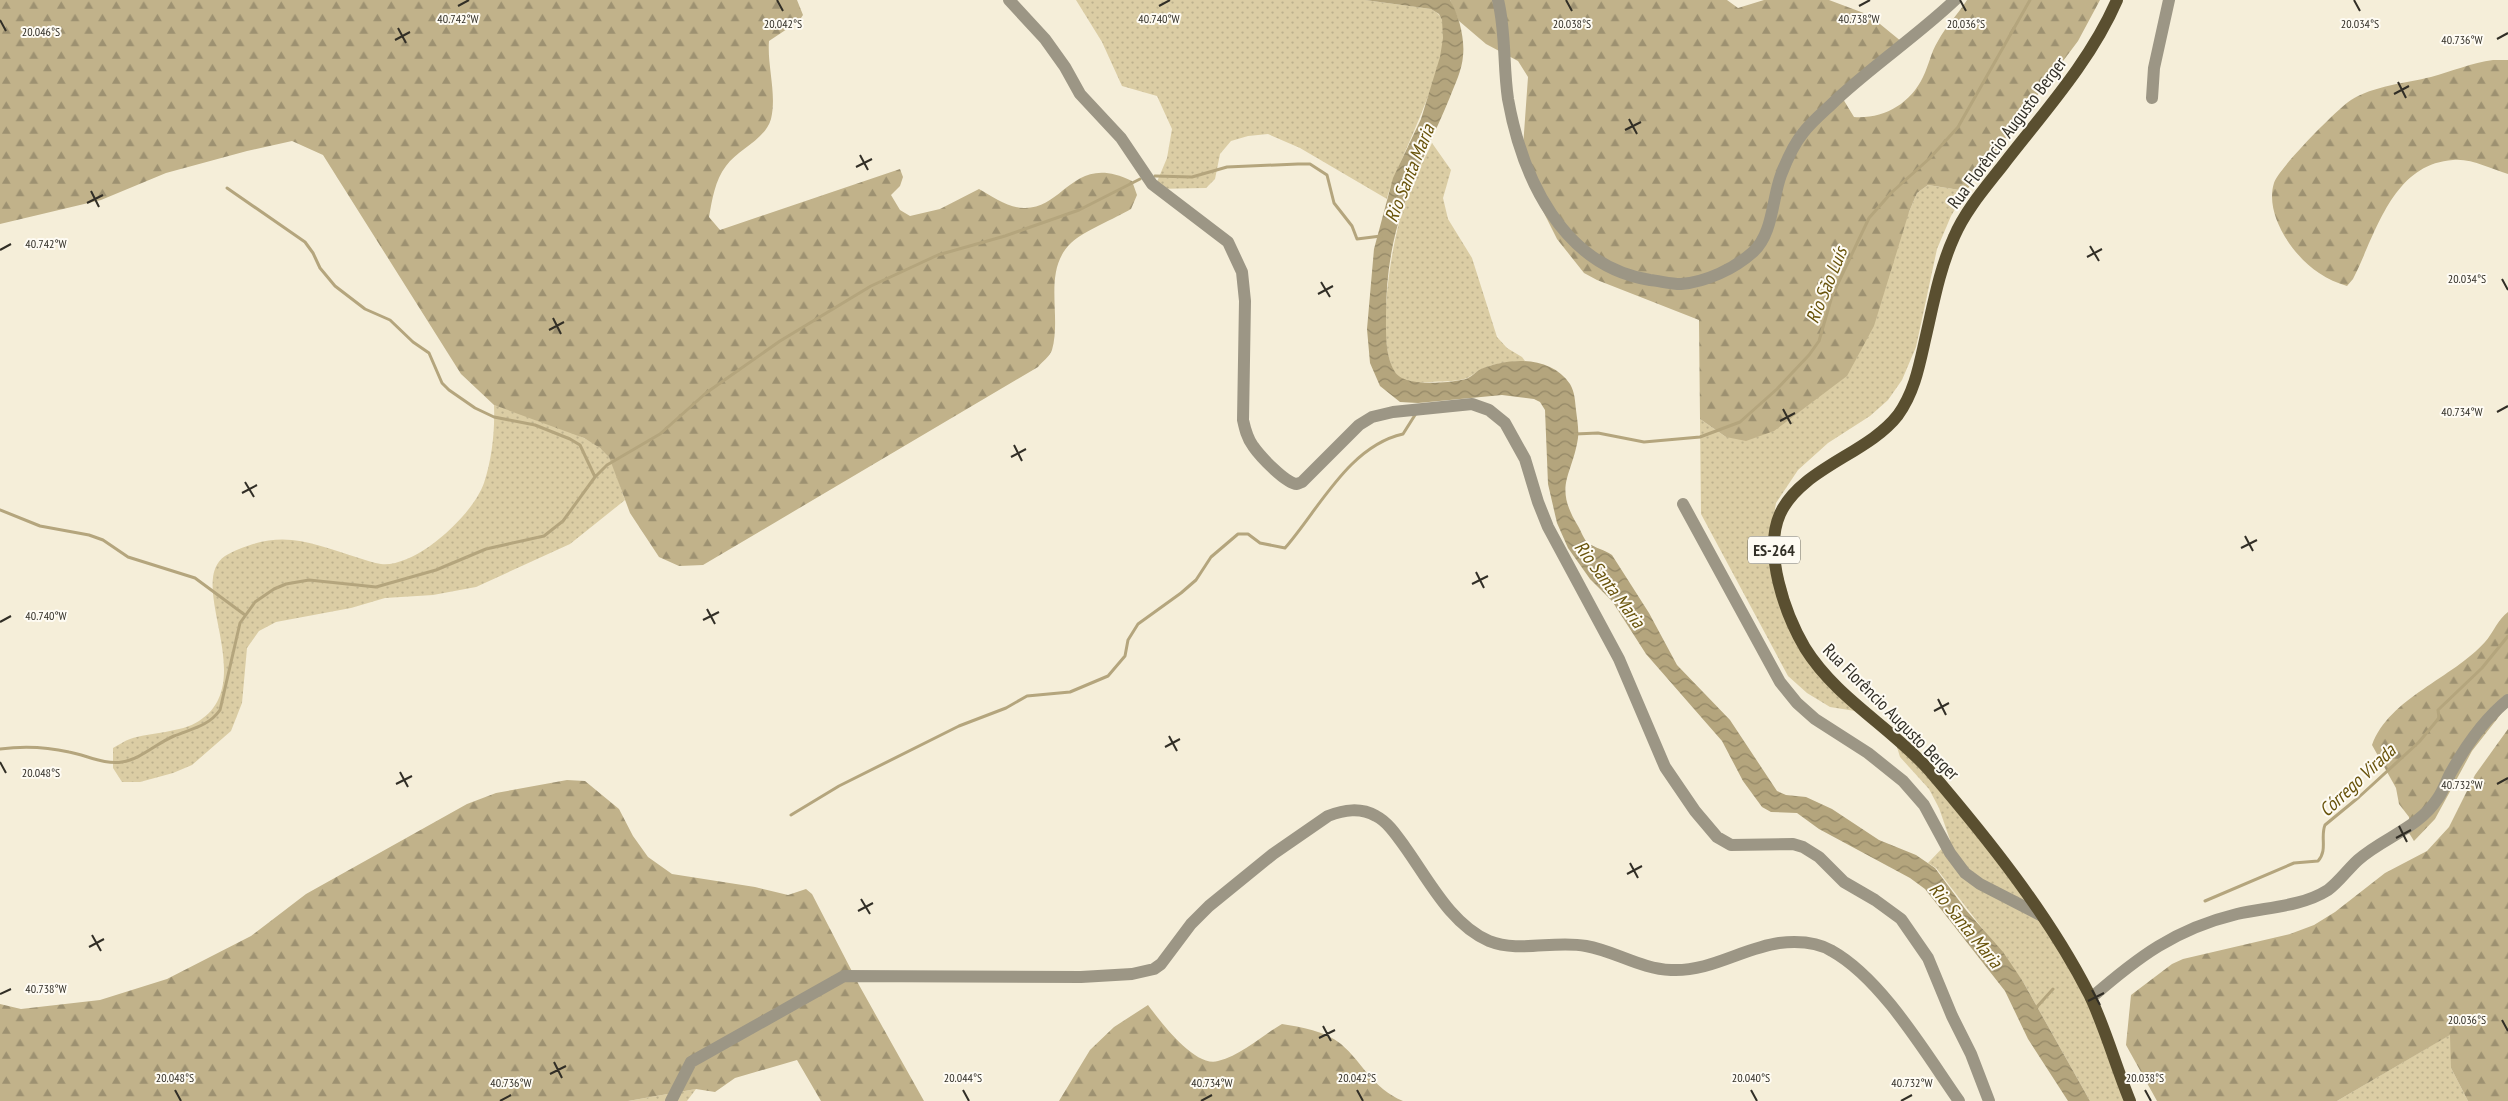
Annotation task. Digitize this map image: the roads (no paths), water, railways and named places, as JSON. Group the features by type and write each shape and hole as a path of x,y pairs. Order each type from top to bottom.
{"main road":[{"name":"Rua Florêncio Augusto Berger","path":"2117,0 2106,24 2083,63 1962,220 1942,267 1917,375 1909,398 1896,418 1878,434 1799,489 1781,512 1774,543 1775,563 1782,593 1791,622 1806,650 1837,687 1906,746 1929,770 1995,852 2042,916 2091,998 2130,1101"}],"street":[{"path":"1009,0 1045,39 1065,67 1080,94 1116,132 1152,184 1228,242 1242,272 1245,301 1243,420 1247,435 1259,453 1286,480 1297,484 1302,482 1358,425 1372,417 1393,412 1472,404 1488,410 1505,423 1525,459 1548,527 1619,660 1665,767 1695,811 1717,837 1731,846 1793,844 1804,848 1819,857 1844,882 1875,900 1901,920 1928,958 1971,1054 1989,1101"},
{"path":"1498,0 1502,14 1508,98 1522,154 1545,206 1558,225 1578,246 1604,264 1646,279 1680,284 1703,280 1732,267 1754,252 1764,238 1781,175 1803,133 1869,70 1928,26 1955,0"},
{"path":"2152,98 2154,68 2169,0"},
{"path":"1682,504 1780,682 1797,703 1814,719 1868,753 1903,781 1924,805 1950,853 1965,873 1980,884 2042,916"},
{"path":"2091,998 2130,963 2165,941 2196,926 2238,914 2304,900 2329,889 2359,859 2413,825 2428,812 2439,797 2471,738 2508,700"},
{"path":"670,1101 691,1062 844,976 892,978 1081,976 1132,974 1154,969 1161,964 1191,924 1237,883 1328,816 1342,811 1354,810 1368,812 1384,821 1449,908 1476,935 1491,942 1524,946 1570,944 1586,946 1648,966 1670,970 1715,964 1779,943 1816,944 1832,950 1860,974 1889,1005 1959,1101"}],"water":[{"name":"Rio Santa Maria","path":"1365,0 1450,0 1459,20 1463,42 1462,61 1458,77 1408,194 1392,247 1386,301 1386,330 1389,359 1395,372 1400,377 1416,382 1446,382 1467,378 1481,369 1492,365 1517,361 1541,364 1552,368 1562,375 1573,391 1578,431 1578,438 1565,490 1571,512 1585,540 1612,555 1649,613 1677,665 1730,720 1777,791 1786,795 1806,797 1832,809 1879,840 1916,855 1935,868 1966,910 2003,952 2022,980 2090,1101 2068,1101 2028,1039 2005,991 1925,889 1910,878 1819,829 1797,813 1771,812 1762,807 1743,781 1722,741 1646,654 1612,601 1590,579 1568,548 1557,523 1548,484 1545,410 1540,402 1534,399 1502,395 1418,403 1400,402 1380,386 1370,363 1367,329 1374,249 1393,178 1421,119 1440,57 1443,38 1442,20 1439,14 1431,9"}],"waterway":[{"name":"Rio São Luís","path":"1575,434 1598,433 1644,442 1700,437 1740,422 1777,389 1809,355 1819,341 1832,296 1869,218 1891,193 1930,158 1958,127 2030,0"},
{"path":"1155,176 1192,177 1227,167 1310,164 1327,175 1334,203 1352,226 1357,239 1381,236"},
{"path":"0,749 43,748 61,750 116,763 136,758 168,739 211,720 216,715 220,710 240,623 255,602 274,589 286,584 309,580 376,587 436,570 486,549 544,536 563,521 595,477 607,465 660,434 706,393 780,341 871,286 938,255 1005,236 1079,210 1140,179"},
{"path":"227,188 305,242 320,268 335,286 365,309 390,320 413,342 429,353 442,383 449,390 475,408 494,417 535,425 570,439 580,445 595,477"},
{"path":"791,815 839,786 959,726 1006,708 1027,696 1070,692 1108,676 1125,656 1128,640 1138,624 1196,580 1211,557 1238,534 1248,534 1260,543 1285,548 1336,481 1351,465 1367,451 1384,441 1403,434 1415,415"},
{"path":"0,510 40,526 89,535 103,540 128,557 195,578 245,615"},
{"name":"Córrego Virada","path":"2205,901 2294,863 2318,861 2323,852 2325,825 2359,797 2419,742 2439,718 2438,710 2482,668 2508,636"},
{"name":"Córrego Virada","path":"2035,1009 2053,989"}]}
